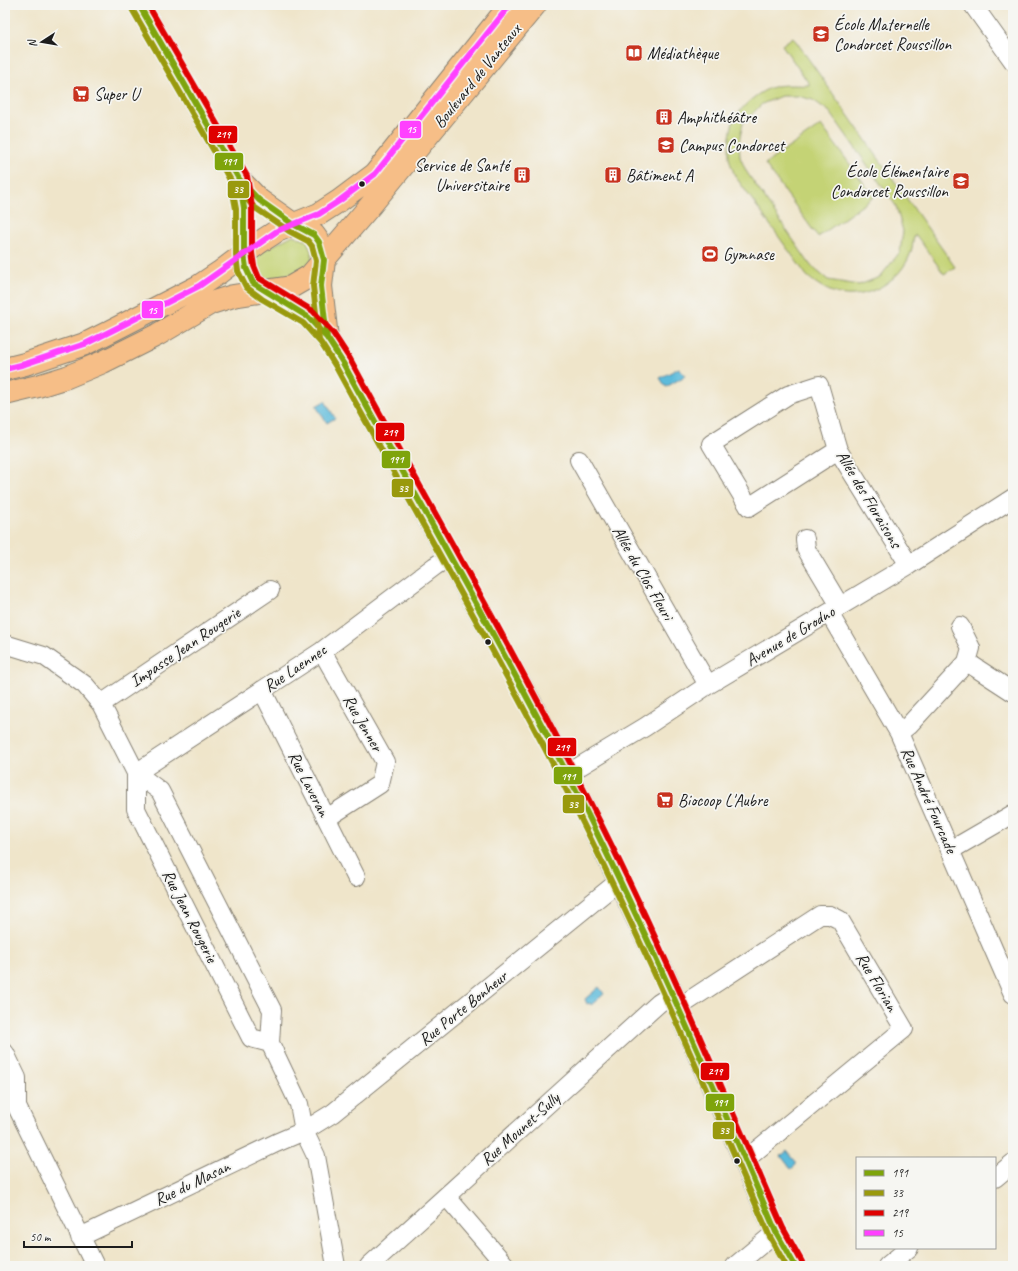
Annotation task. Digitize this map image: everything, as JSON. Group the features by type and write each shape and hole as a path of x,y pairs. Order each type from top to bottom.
{"main road":[{"path":"139,5 239,179 259,200 293,224 314,235 319,242 324,260 321,286 327,338"},
{"name":"Boulevard de Vanteaux","path":"5,369 25,364 84,344 199,286 277,231 323,212 339,201 374,174 510,5"},
{"name":"Boulevard de Vanteaux","path":"5,394 66,377 103,362 157,334 211,303 233,296 291,287 310,276 370,206 535,5"},
{"path":"239,179 244,208 244,254 246,268 253,282 266,292 308,317 327,338 343,363 530,702 620,881 676,1001 776,1232 795,1266"}],"street":[{"path":"973,5 1013,61"},
{"name":"Allée des Floraisons","path":"838,450 748,507 711,444 788,396 820,385 838,450 909,565"},
{"name":"Allée du Clos Fleuri","path":"578,460 708,685"},
{"name":"Avenue de Grodno","path":"567,774 645,727 708,685 909,565 1013,498"},
{"name":"Rue André Fourcade","path":"805,539 806,550 835,610 900,733 951,850 1006,956 1013,994"},
{"name":"Rue Laennec","path":"136,772 322,651 449,557"},
{"name":"Impasse Jean Rougerie","path":"100,704 270,590"},
{"path":"900,733 967,662 971,648 960,626"},
{"name":"Rue Jean Rougerie","path":"5,644 44,656 85,685 100,704 136,772 160,791 272,1010 270,1043 299,1104 304,1131 316,1156 336,1266"},
{"name":"Rue Jenner","path":"322,651 385,762 380,784 327,818"},
{"path":"967,662 1013,692"},
{"name":"Rue Laveran","path":"262,690 356,877"},
{"name":"Rue Jean Rougerie","path":"136,772 136,809 251,1038 270,1043"},
{"path":"951,850 1013,814"},
{"name":"Rue Porte Bonheur","path":"304,1131 333,1113 620,881"},
{"name":"Rue Florian","path":"676,1001 820,915 830,915 840,920 904,1029 745,1160"},
{"name":"Rue Mounet-Sully","path":"369,1266 659,1003 676,1001"},
{"path":"5,1053 17,1078 11,1102 95,1266"},
{"name":"Rue du Masan","path":"80,1237 304,1131"},
{"path":"996,1177 1013,1163"},
{"path":"446,1196 506,1266"},
{"path":"735,1266 776,1232"},
{"path":"887,1266 908,1249"}],"green space":[{"path":"793,37 955,267 944,274 916,235 914,236 910,255 903,267 896,276 876,289 853,295 841,294 824,288 807,276 735,176 729,157 731,130 734,120 752,99 764,91 776,86 810,85 782,45","holes":["781,96 798,96 813,100 830,112 896,206 903,231 900,252 880,277 859,285 828,280 811,266 746,171 740,157 739,142 743,123 762,104"]},
{"path":"821,125 874,197 818,237 765,164"},
{"path":"293,235 307,241 311,251 312,260 294,275 270,282 257,272 255,260 257,254"}],"water":[{"path":"679,368 685,376 666,387 660,378"},
{"path":"325,401 335,418 327,423 316,406"},
{"path":"599,987 604,994 591,1005 590,1003 587,1004 585,999"},
{"path":"787,1151 796,1162 796,1165 791,1169 781,1156"}],"transit line":[{"name":"191","path":"139,5 239,179 259,200 293,224 314,235 319,242 324,260 321,286 327,338 343,363 527,697 585,809 660,966 776,1232 795,1266"},
{"name":"219","path":"148,5 247,176 252,207 252,253 254,266 259,278 313,311 333,333 350,359 473,581 534,693 618,858 643,910 783,1228 802,1262"},
{"name":"15","path":"5,369 85,344 115,329 199,286 277,231 319,214 339,201 375,174 510,5"},
{"name":"33","path":"132,9 233,184 254,207 289,231 308,241 312,246 316,261 313,286 319,340 336,367 520,701 578,813 653,970 769,1235 786,1266"},
{"name":"191","path":"231,165 239,179 244,208 244,254 246,268 253,283 308,317 327,338 337,353"},
{"name":"33","path":"224,169 231,182 236,209 236,255 238,271 246,287 262,299 303,323 321,343 330,357"}],"place":[{"name":"École Maternelle Condorcet Roussillon","path":"821,34"},
{"name":"Médiathèque","path":"634,53"},
{"name":"Super U","path":"81,94"},
{"name":"Amphithéâtre","path":"664,117"},
{"name":"Campus Condorcet","path":"666,145"},
{"name":"Service de Santé Universitaire","path":"522,175"},
{"name":"Bâtiment A","path":"613,175"},
{"name":"École Élémentaire Condorcet Roussillon","path":"961,181"},
{"name":"Gymnase","path":"710,254"},
{"name":"Biocoop L'Aubre","path":"665,800"}]}
